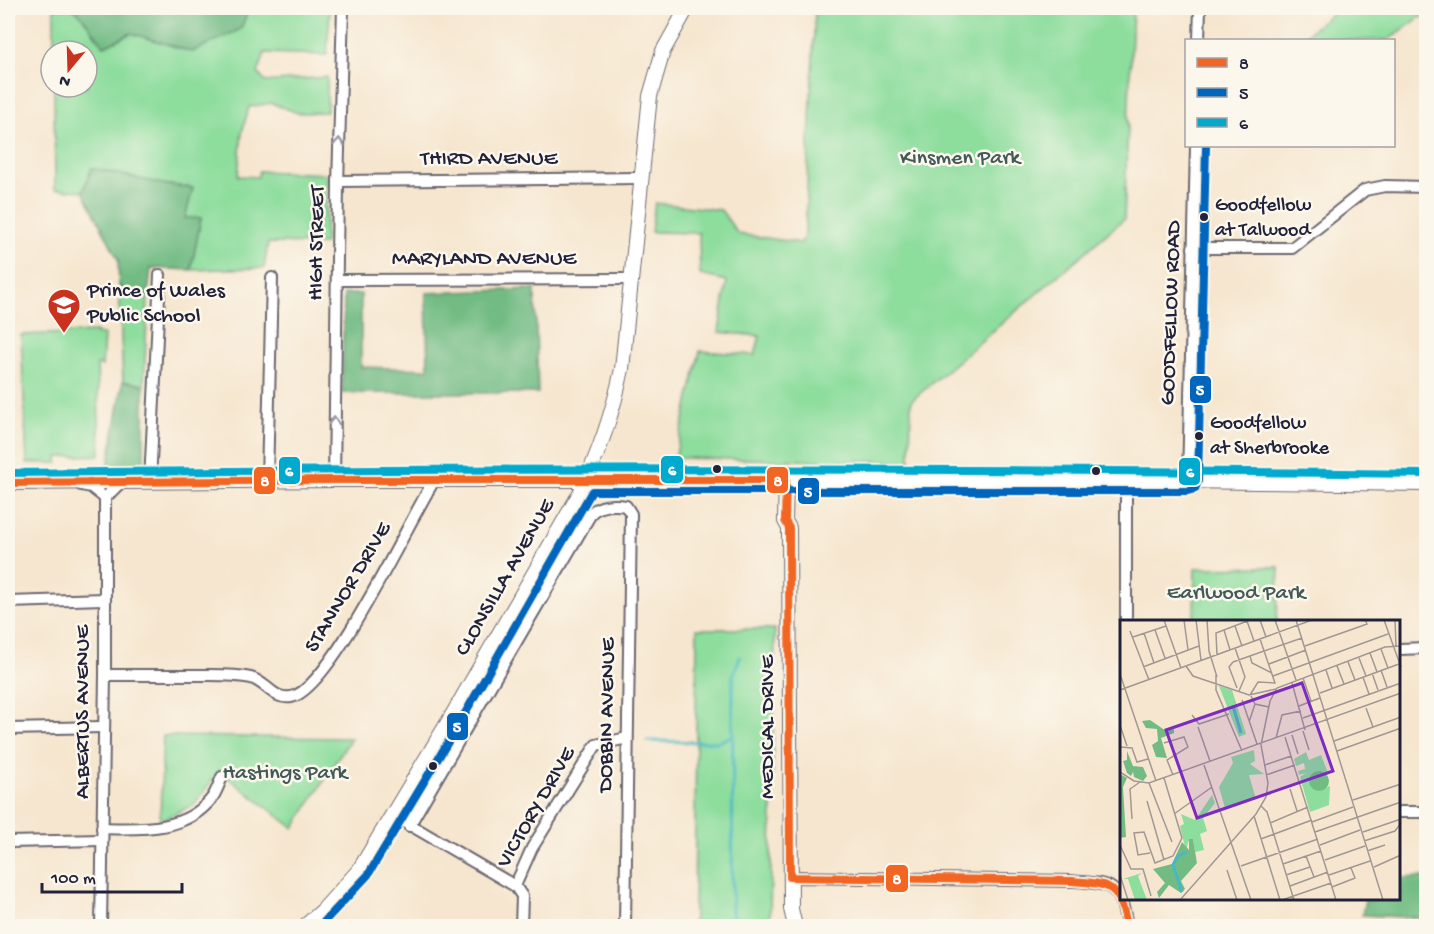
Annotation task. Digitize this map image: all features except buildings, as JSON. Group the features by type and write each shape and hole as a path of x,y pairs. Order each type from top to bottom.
{"main road":[{"name":"CLONSILLA AVENUE","path":"308,925 359,870 586,480 614,408 622,369 650,96 663,51 687,8"},
{"path":"8,483 435,479 1426,484"},
{"name":"MEDICAL DRIVE","path":"791,480 794,521 789,528 790,877 791,909 795,927"}],"street":[{"name":"HIGH STREET","path":"334,480 338,181 344,8"},
{"path":"1199,39 1200,8"},
{"name":"GOODFELLOW ROAD","path":"1188,481 1196,147"},
{"name":"THIRD AVENUE","path":"338,181 641,178"},
{"path":"1193,248 1292,248 1365,190 1385,186 1426,187"},
{"path":"150,482 160,275"},
{"path":"267,480 272,278"},
{"name":"MARYLAND AVENUE","path":"338,280 631,279"},
{"name":"STANNOR DRIVE","path":"105,675 214,675 252,678 279,697 292,697 309,687 338,650 435,479"},
{"path":"75,483 91,488 105,498 122,481"},
{"path":"1126,482 1126,620"},
{"name":"ALBERTUS AVENUE","path":"101,927 105,498"},
{"name":"CLONSILLA AVENUE","path":"410,826 592,512 614,504 626,506"},
{"name":"DOBBIN AVENUE","path":"625,927 631,514 626,506"},
{"path":"8,602 104,599"},
{"path":"1401,649 1426,648"},
{"path":"8,729 103,727"},
{"name":"VICTORY DRIVE","path":"515,886 532,848 596,745 627,738"},
{"path":"8,842 167,826 193,815 212,798 222,777"},
{"path":"1401,812 1426,812"},
{"path":"393,815 515,886 522,896 521,927"},
{"path":"790,877 1072,881 1104,883 1118,892 1120,896"},
{"path":"1122,901 1127,927"}],"green space":[{"path":"54,8 71,8 79,12 99,39 54,39"},
{"path":"71,8 249,8 241,29 192,52 131,33 104,46 79,13"},
{"path":"249,8 330,8 327,55 265,53 258,73 265,82 327,77 327,112 298,113 271,103 249,107 242,132 238,176 258,177 259,171 327,174 325,244 268,243 264,268 191,270 201,219 185,218 192,188 162,184 92,168 83,191 55,189 54,99 99,99 99,39 104,46 131,33 192,52 240,29"},
{"name":"Kinsmen Park","path":"815,8 1133,8 1124,219 911,401 910,462 675,458 700,351 755,355 760,336 719,332 727,281 700,275 699,233 651,232 655,203 721,210 738,234 801,243 805,234"},
{"path":"1339,8 1426,8 1426,13 1389,39 1300,39"},
{"path":"92,168 162,184 193,188 185,218 201,218 191,270 151,268 148,296 119,287 118,259 83,191"},
{"path":"119,287 148,296 144,385 123,381"},
{"path":"535,289 538,393 342,393 344,294 361,294 361,367 428,369 426,293"},
{"path":"96,332 96,334 104,335 102,366 97,365 100,455 58,457 58,463 27,463 21,335"},
{"path":"123,381 144,385 144,465 108,468"},
{"name":"Earlwood Park","path":"1279,567 1277,620 1194,620 1195,568"},
{"path":"697,629 775,629 770,919 772,926 694,926"},
{"name":"Hastings Park","path":"163,736 351,738 294,828 219,771 195,804 160,821"},
{"path":"1426,877 1426,918 1362,915 1365,901 1401,901 1401,878"}],"waterway":[{"path":"732,926 733,675 740,657"},
{"path":"647,741 717,742 733,736"}],"transit line":[{"name":"5","path":"320,926 368,875 460,722 592,491 1188,491 1195,489 1198,481 1206,147"},
{"name":"6","path":"8,473 717,469 1426,474"},
{"name":"8","path":"8,483 786,480 785,521 789,528 790,877 1072,881 1105,886 1111,889 1120,900"},
{"name":"8","path":"1120,901 1127,926"}],"place":[{"name":"Goodfellow at Talwood","path":"1204,217"},
{"name":"Prince of Wales Public School","path":"64,334"},
{"name":"Goodfellow at Sherbrooke","path":"1199,436"}]}
